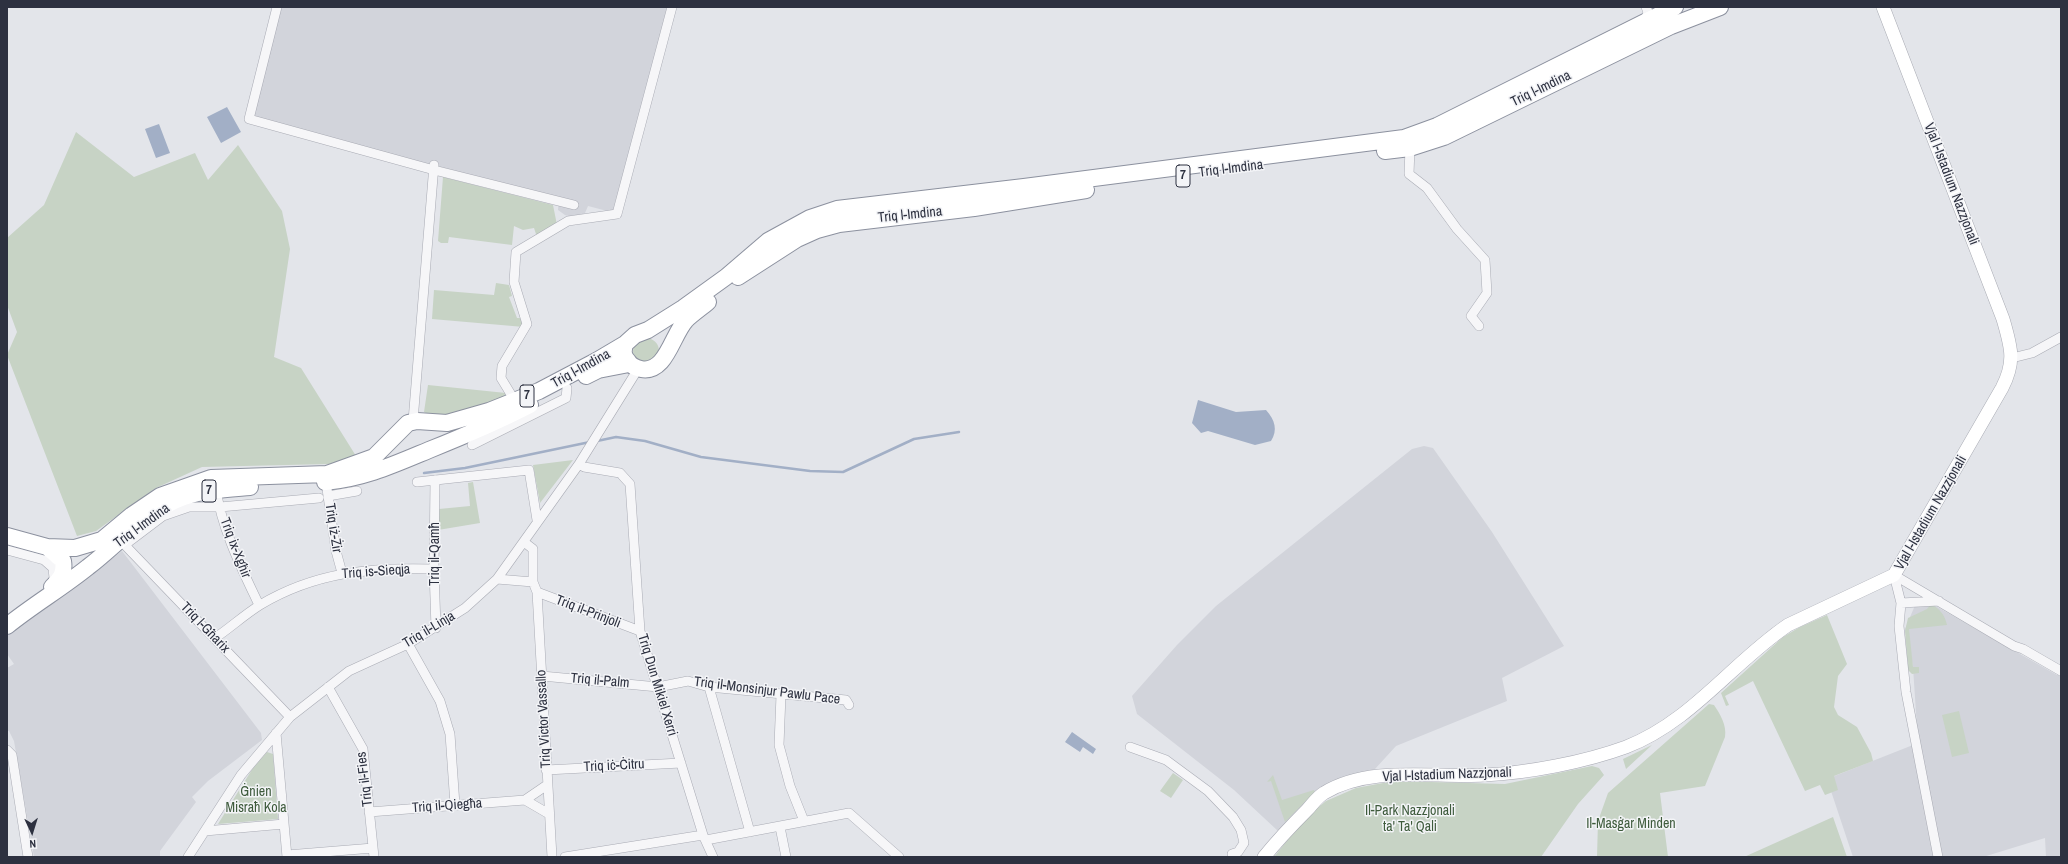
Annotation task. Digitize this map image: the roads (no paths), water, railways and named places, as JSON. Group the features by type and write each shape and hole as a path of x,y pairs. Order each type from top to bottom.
{"highway":[{"name":"Triq l-Imdina","path":"47,547 75,548 102,540 132,515 160,496 211,478 327,474 374,457 411,424 447,423 539,392 625,344 635,335 648,330 726,277 768,240 810,218 837,209 1024,187 1404,138 1437,126 1645,14 1675,7"},
{"name":"Triq l-Imdina","path":"7,626 33,604 89,567 123,542 154,514 182,498 216,489 324,492 353,478 381,471 422,454 495,428 598,370 634,366 652,369 659,365 685,321 738,277 797,239 817,230 839,224 974,208 1192,174 1410,148 1444,136 1671,26 1720,7"},
{"path":"648,330 664,341 666,353"},
{"name":"Triq l-Imdina","path":"625,344 623,350 634,366"},
{"path":"411,424 428,427 432,435 432,444 422,454 411,455 401,450 397,439 411,424"},
{"name":"7","path":"7,536 47,547"},
{"path":"33,604 61,578 64,570 63,561 47,547"}],"main road":[{"name":"Vjal l-Istadium Nazzjonali","path":"1264,857 1322,794 1341,784 1393,775 1464,776 1514,773 1593,757 1629,746 1665,727 1711,692 1772,636 1788,625 1894,575 2002,388 2008,376 2012,358 2011,346 2003,319 1883,7"}],"street":[{"path":"277,7 249,119 574,205"},
{"path":"515,401 501,378 502,366 528,324 514,282 516,252 568,221 618,214 672,7"},
{"path":"1410,148 1409,174 1427,188 1457,229 1485,260 1487,293 1471,316 1479,326"},
{"path":"411,424 434,168"},
{"path":"2012,358 2032,353 2061,337"},
{"name":"Triq il-Linja","path":"188,857 242,775 290,717 349,671 408,644 436,628 465,608 497,579 579,464 634,366"},
{"path":"472,445 495,428"},
{"name":"Triq Dun Mikiel Xerri","path":"579,464 584,467 620,473 630,484 640,631 681,763 713,857"},
{"path":"416,482 529,470 538,520"},
{"name":"Triq il-Qamħ","path":"435,480 434,569 436,628"},
{"name":"Triq ix-Xgħir","path":"216,489 220,507 239,562 259,606"},
{"path":"123,542 164,516 189,507 220,507 324,492 357,491"},
{"name":"Triq iż-Żir","path":"324,492 342,573"},
{"name":"Triq l-Għarix","path":"123,542 290,717"},
{"name":"Triq Victor Vassallo","path":"524,542 533,549 533,582 537,592 552,857"},
{"path":"7,550 44,560 53,568 54,578 50,589"},
{"name":"Triq is-Sieqja","path":"215,638 259,606 301,585 342,573 391,568 434,569"},
{"path":"1894,575 2014,646 2023,649 2061,671"},
{"path":"1894,575 1901,603 1899,626 1905,685 1938,857"},
{"path":"497,579 533,582"},
{"name":"Triq il-Prinjoli","path":"537,592 640,631"},
{"path":"1901,603 1939,601"},
{"path":"408,644 440,701 448,727 455,805"},
{"name":"Triq il-Palm","path":"542,676 658,687"},
{"name":"Triq il-Monsinjur Pawlu Pace","path":"658,687 688,681 710,686 781,695 846,700 849,705"},
{"path":"710,686 750,832"},
{"name":"Triq il-Fies","path":"328,687 363,748 373,852"},
{"path":"781,695 779,745 790,786 804,821"},
{"path":"276,733 287,856 373,852"},
{"path":"1130,747 1166,760 1208,791 1234,816 1241,830 1244,843 1238,852 1232,854"},
{"path":"9,753 28,857"},
{"name":"Triq iċ-Ċitru","path":"546,770 681,763"},
{"path":"547,785 525,800 549,814"},
{"name":"Triq il-Qiegħa","path":"369,812 525,800"},
{"path":"565,857 750,832 849,813 899,857"},
{"path":"205,831 284,824"},
{"path":"780,827 786,857"}],"water":[{"path":"227,107 241,132 221,143 207,117"},
{"path":"159,124 170,153 156,158 145,129"},
{"path":"1198,400 1236,412 1266,410 1272,418 1275,429 1271,441 1255,445 1208,431 1201,433 1192,423"},
{"path":"1072,732 1096,749 1093,754 1083,747 1080,752 1065,742"}],"waterway":[{"path":"597,441 616,437 645,441 701,457 810,471 843,472 914,439 959,432"},
{"path":"424,473 465,468 590,442"}],"park label":[{"name":"Ġnien Misraħ Kola","path":"256,800"},
{"name":"Il-Park Nazzjonali ta' Ta' Qali","path":"1410,820"},
{"name":"Il-Masġar Minden","path":"1631,824"}]}
